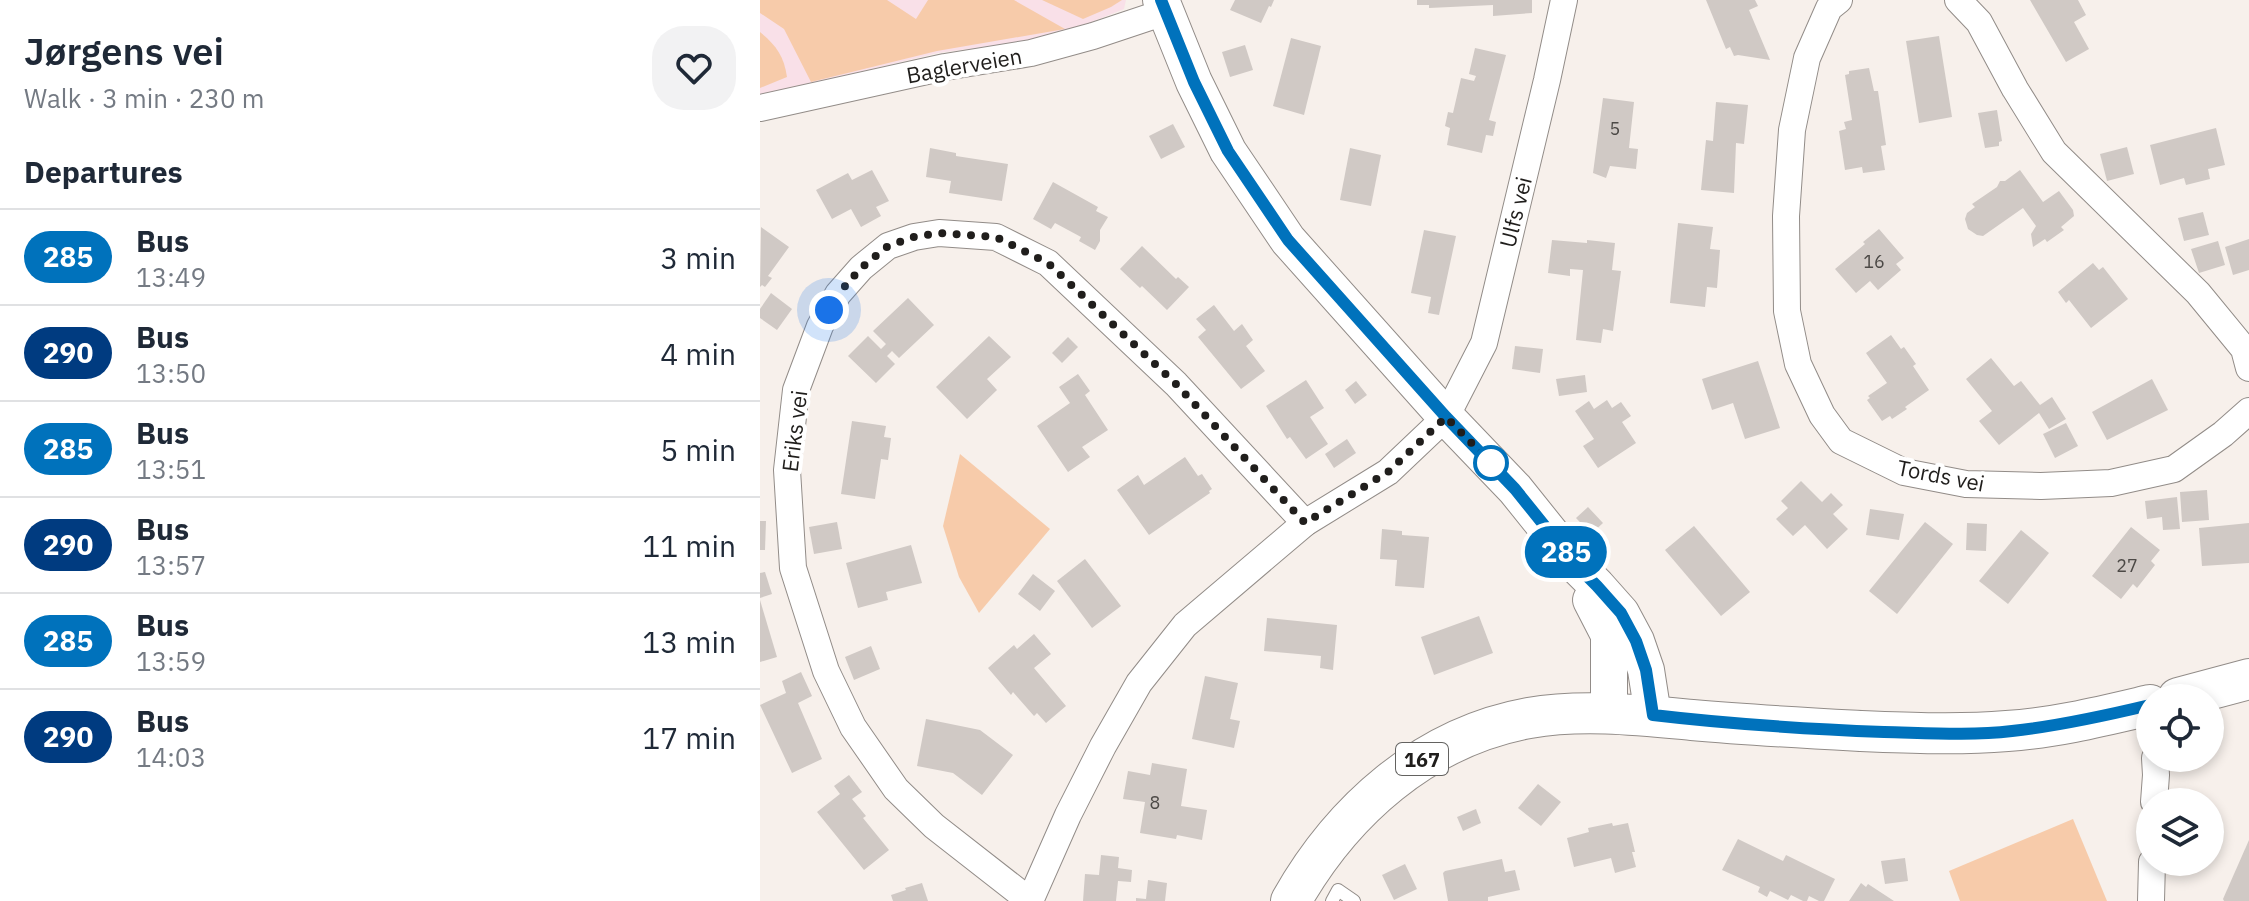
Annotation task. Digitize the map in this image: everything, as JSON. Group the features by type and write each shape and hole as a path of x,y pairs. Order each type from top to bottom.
{"main road":[{"path":"2224,686 2249,679"},
{"name":"167","path":"1291,901 1317,860 1359,810 1398,776 1427,756 1471,734 1526,719 1561,714 1653,715 1863,731 1968,733 2072,723 2136,709"}],"street":[{"name":"Ulfs vei","path":"1030,901 1096,759 1139,683 1185,625 1305,523 1388,472 1446,417 1484,343 1564,0"},
{"name":"Tords vei","path":"1839,0 1829,8 1807,58 1792,130 1786,216 1787,311 1798,364 1822,415 1841,441 1904,472 1966,484 2041,486 2111,483 2174,469 2249,411"},
{"path":"1958,0 1979,22 2054,152 2198,293 2244,349 2249,368"},
{"path":"1163,6 1194,82 1228,151 1288,240 1446,417 1515,489 1576,565 1621,613 1636,641 1646,670 1653,715"},
{"name":"Baglerveien","path":"760,108 945,67 1031,53 1093,36 1163,6"},
{"name":"Eriks vei","path":"1030,901 934,826 896,789 853,727 826,671 793,568 787,470 796,390 820,326 838,294 861,268 888,246 939,233 996,237 1048,263 1176,384 1305,523"},
{"path":"1576,565 1609,635 1609,714"},
{"path":"2151,901 2152,876"}],"lane":[{"path":"1332,901 1338,890 1354,901"}],"shaded area":[{"path":"760,0 1126,0 1124,9 1052,38 938,53 760,96"},
{"path":"760,0 887,0 916,19 928,0 1014,0 1065,29 937,51 811,82 784,29 760,13"},
{"path":"1042,0 1122,0 1083,19"},
{"path":"760,32 778,52 787,77 760,88"},
{"path":"960,454 1050,529 979,613 959,577 943,526"},
{"path":"2073,819 2107,901 1960,901 1949,871"}],"building":[{"path":"1235,0 1274,0 1261,23 1230,10"},
{"path":"1417,0 1532,0 1532,13 1493,16 1493,5 1429,8 1429,5 1417,5"},
{"path":"1706,0 1755,0 1758,6 1749,10 1770,60 1734,56 1730,47 1726,49"},
{"path":"2030,0 2078,0 2086,15 2074,22 2089,49 2066,62"},
{"path":"1939,36 1952,117 1919,123 1906,41"},
{"path":"1291,38 1321,46 1304,115 1273,106"},
{"path":"1245,45 1253,70 1230,77 1222,52"},
{"path":"1475,48 1506,55 1489,120 1496,122 1493,136 1486,135 1482,153 1447,145 1450,128 1445,126 1448,112 1453,113 1461,78 1474,81 1476,76 1469,74"},
{"path":"1869,68 1874,91 1878,91 1886,145 1881,146 1885,170 1863,173 1862,167 1845,170 1839,131 1846,129 1844,122 1852,120 1845,75 1849,71"},
{"path":"1603,98 1634,102 1629,148 1638,149 1636,169 1610,166 1606,178 1593,173"},
{"path":"1716,102 1748,105 1744,144 1736,143 1734,193 1701,190 1706,140 1713,141"},
{"path":"1997,110 2002,141 1999,146 1985,148 1978,113"},
{"path":"1173,124 1185,147 1161,159 1149,136"},
{"path":"2216,128 2225,165 2208,169 2210,179 2186,185 2184,178 2160,185 2150,145"},
{"path":"2127,147 2134,174 2107,181 2100,154"},
{"path":"930,148 956,153 956,156 1008,164 1002,201 949,193 951,181 926,177"},
{"path":"1350,148 1381,155 1371,206 1340,200"},
{"path":"872,170 889,201 876,207 881,216 861,227 851,209 832,219 816,190 848,173 852,180"},
{"path":"2020,170 2043,202 2059,191 2073,210 2074,216 2061,227 2064,230 2033,247 2031,234 2036,226 2023,208 1983,236 1968,229 1965,219 1975,207 1972,204 1997,187 2000,181 2005,181"},
{"path":"1053,182 1098,207 1096,211 1108,217 1100,230 1100,241 1095,250 1079,241 1081,237 1055,223 1051,229 1033,219"},
{"path":"2203,212 2209,235 2184,241 2178,218"},
{"path":"1678,223 1713,227 1710,249 1720,250 1717,288 1707,287 1705,307 1670,303"},
{"path":"761,227 789,247 768,276 772,278 765,287 760,287"},
{"path":"1879,229 1904,258 1896,264 1901,270 1878,290 1870,281 1856,293 1835,269"},
{"path":"1424,230 1456,236 1439,315 1428,313 1431,297 1411,293"},
{"path":"2249,239 2249,270 2233,275 2225,247"},
{"path":"1552,240 1615,243 1612,270 1621,271 1613,331 1603,329 1601,343 1576,340 1583,270 1570,269 1570,276 1548,273"},
{"path":"2218,241 2225,265 2199,273 2191,249"},
{"path":"1142,246 1176,279 1178,277 1189,287 1167,310 1120,269"},
{"path":"2093,263 2099,270 2103,267 2128,299 2091,328 2069,300 2066,303 2058,292"},
{"path":"771,293 792,309 777,330 760,318 760,309"},
{"path":"908,298 934,325 899,358 892,351 887,356 895,364 876,383 848,356 868,336 881,349 886,344 873,331"},
{"path":"1214,305 1234,331 1242,324 1253,340 1246,346 1265,371 1241,389 1198,337 1206,330 1196,319"},
{"path":"1891,335 1916,364 1913,366 1929,390 1892,419 1890,416 1882,421 1867,400 1870,398 1868,396 1887,383 1866,353"},
{"path":"989,336 1011,357 987,379 997,390 967,419 936,387"},
{"path":"1068,337 1078,347 1062,363 1052,353"},
{"path":"1515,346 1543,349 1540,373 1512,369"},
{"path":"1991,358 2014,386 2021,381 2040,405 2052,397 2066,419 2049,429 2039,413 1999,445 1979,421 1992,411 1966,379"},
{"path":"1758,361 1780,428 1745,439 1733,403 1712,410 1702,379"},
{"path":"1078,374 1090,391 1085,395 1108,430 1082,447 1090,457 1068,472 1037,426 1070,403 1059,387"},
{"path":"1585,375 1587,392 1559,396 1556,379"},
{"path":"2152,379 2168,410 2107,440 2092,412"},
{"path":"1306,380 1324,408 1310,417 1328,444 1306,459 1290,437 1287,439 1266,406"},
{"path":"1356,381 1367,395 1355,404 1345,390"},
{"path":"1607,400 1612,408 1621,402 1631,416 1622,422 1636,443 1598,468 1583,446 1594,439 1575,411 1589,401 1594,409"},
{"path":"852,421 886,426 884,437 891,438 888,460 881,459 875,499 841,494"},
{"path":"2066,423 2078,446 2055,458 2043,434"},
{"path":"1347,439 1356,453 1334,468 1325,454"},
{"path":"1185,457 1212,489 1149,535 1117,490 1138,475 1144,485"},
{"path":"1801,481 1822,502 1831,493 1843,505 1833,514 1848,529 1827,549 1805,525 1793,536 1776,519 1788,508 1781,501"},
{"path":"2207,490 2209,520 2182,522 2180,492"},
{"path":"2177,497 2180,529 2163,530 2162,517 2147,519 2145,501"},
{"path":"1588,507 1603,523 1591,534 1576,518"},
{"path":"1870,509 1904,514 1899,540 1866,535"},
{"path":"760,521 766,521 765,550 760,550"},
{"path":"837,522 842,549 814,554 809,527"},
{"path":"1925,522 1953,544 1897,614 1869,591"},
{"path":"1967,523 1987,524 1986,551 1966,550"},
{"path":"2249,523 2249,563 2202,566 2199,528"},
{"path":"1694,526 1750,592 1721,616 1665,550"},
{"path":"2131,527 2160,550 2151,561 2155,565 2137,588 2133,584 2121,599 2092,576"},
{"path":"1382,529 1402,531 1402,535 1429,537 1424,588 1395,586 1397,560 1380,559"},
{"path":"2021,530 2049,553 2008,604 1979,581"},
{"path":"911,545 922,583 886,592 888,600 858,608 846,563"},
{"path":"1085,559 1121,606 1092,628 1057,581"},
{"path":"765,572 772,594 760,598 760,573"},
{"path":"1033,574 1055,591 1040,611 1018,594"},
{"path":"760,600 777,657 760,662"},
{"path":"1479,616 1493,653 1434,675 1421,637"},
{"path":"1267,618 1337,625 1333,670 1320,668 1321,656 1264,651"},
{"path":"1034,634 1051,654 1034,668 1066,706 1046,723 1037,713 1034,716 1013,692 1011,695 988,668 1014,645 1017,649"},
{"path":"871,646 880,669 854,680 845,657"},
{"path":"801,672 812,696 798,703 822,759 792,773 760,705 786,693 782,681"},
{"path":"1205,676 1238,683 1230,719 1240,721 1234,748 1192,739"},
{"path":"926,719 980,730 1013,755 982,795 953,773 917,766"},
{"path":"1152,763 1187,769 1181,806 1207,810 1202,840 1140,833 1145,802 1123,799 1128,771 1150,775"},
{"path":"849,775 862,792 852,799 889,850 864,870 817,812 840,794 834,786"},
{"path":"1538,784 1561,802 1541,826 1518,808"},
{"path":"1476,809 1481,823 1463,831 1457,817"},
{"path":"1612,823 1613,826 1628,823 1636,867 1615,873 1611,858 1574,867 1567,838 1589,832 1588,828"},
{"path":"1738,839 1783,861 1786,855 1835,879 1824,901 1809,896 1807,901 1803,901 1791,895 1788,900 1770,891 1767,897 1758,892 1760,887 1722,870"},
{"path":"2249,840 2249,901 2224,901 2223,899"},
{"path":"1101,855 1119,857 1118,868 1132,870 1131,882 1118,881 1116,901 1083,901 1085,874 1099,875"},
{"path":"1905,858 1908,881 1885,884 1881,861"},
{"path":"1502,859 1505,872 1515,870 1520,890 1488,897 1488,901 1448,901 1445,871"},
{"path":"1405,864 1417,889 1394,900 1382,875"},
{"path":"1148,880 1167,883 1165,901 1136,901 1136,898 1146,899"},
{"path":"922,883 928,901 893,901 891,895"},
{"path":"1861,883 1866,887 1868,884 1894,901 1849,901"}],"bus line":[{"name":"285","path":"1161,0 1194,82 1228,151 1288,240 1446,417 1515,489 1576,565 1621,613 1636,641 1646,670 1653,715 1863,731 1968,733 2072,723 2136,708"}],"route":[{"path":"829,310 838,294 861,268 888,246 939,233 996,237 1048,263 1176,384 1305,523 1388,472 1446,417 1498,470 1491,463"}]}
